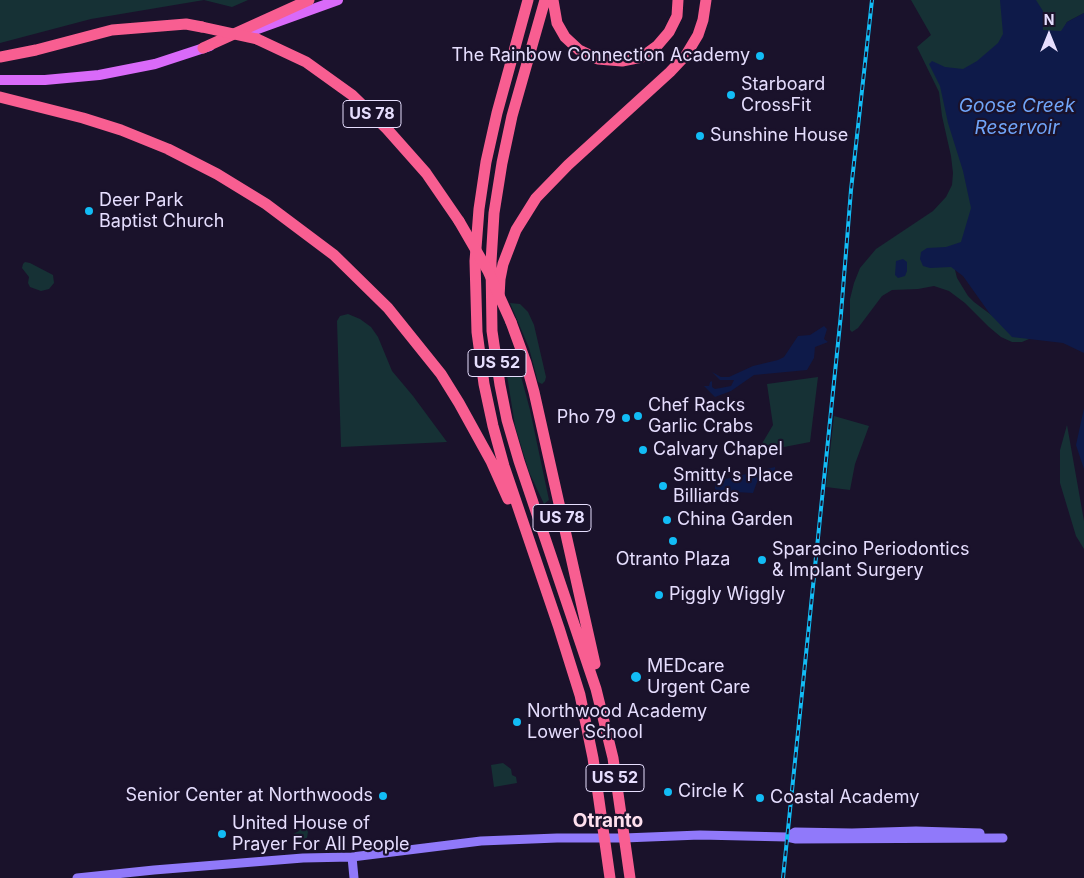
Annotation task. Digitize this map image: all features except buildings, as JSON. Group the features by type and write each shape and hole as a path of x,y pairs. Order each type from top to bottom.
{"highway":[{"path":"203,48 309,0"},
{"name":"US 52","path":"528,0 497,113 486,162 479,209 476,261 477,332 484,384 504,466 580,695 593,758 610,878"},
{"name":"US 52","path":"544,0 512,116 494,213 491,262 492,331 506,413 519,461 596,689 613,758 630,878"},
{"path":"552,0 557,23 564,37 579,50 598,59 622,61 642,57 657,46 669,32 677,16 678,0"},
{"path":"506,413 498,304 503,264 516,230 536,198 568,165 686,56 698,36 704,20 706,0"},
{"name":"US 78","path":"0,57 112,30 186,24 202,26 257,38 306,62 352,95 387,129 419,166 459,221 488,271 511,322 528,370 546,445 598,679 603,717"},
{"name":"US 78","path":"0,97 83,118 121,130 168,149 217,174 266,204 334,255 388,308 441,374 491,461 540,572"}],"main road":[{"path":"0,80 45,80 99,75 154,64 338,0"}],"street":[{"path":"77,878 303,858 352,857 481,841 624,838 700,834 787,837 796,839 1003,838 992,834 975,832 916,831 795,832 787,837"},
{"path":"352,857 354,878"}],"green space":[{"path":"0,0 204,0 91,19 0,43"},
{"path":"204,0 248,0 232,7"},
{"path":"911,0 1084,0 1084,13 1067,22 976,205 955,260 957,278 974,302 994,317 1038,335 1022,342 1012,342 1001,337 965,303 949,291 934,286 892,290 882,296 858,328 852,332 850,330 850,299 860,268 876,249 933,211 946,197 952,185 951,156 939,92 917,47 931,35"},
{"path":"25,262 53,275 54,283 49,289 41,291 30,287 28,283 29,277 22,268"},
{"path":"510,303 520,304 528,312 534,325 546,377 542,384 538,382 529,348"},
{"path":"348,314 360,319 371,327 378,337 392,371 447,442 341,447 337,321 340,316"},
{"path":"517,361 530,410 549,500 544,504 529,472 515,426 505,363"},
{"path":"818,377 810,442 763,451 760,447 773,425 767,384"},
{"path":"834,416 869,426 855,464 850,490 826,487"},
{"path":"1067,425 1084,521 1084,549 1076,536 1060,483 1060,450"},
{"path":"503,763 511,769 517,783 494,787 491,765"},
{"path":"301,827 306,828 308,832 307,838 303,842 295,841 292,839 293,834 299,831"}],"water":[{"name":"Goose Creek Reservoir","path":"1000,0 1036,0 1043,11 1043,30 1061,31 1067,22 1084,13 1084,353 1063,343 1012,337 990,314 963,276 951,267 930,268 923,266 920,259 921,252 927,248 946,247 961,242 971,208 940,86 929,64 932,61 945,67 963,69 977,61 998,43 1003,34"},
{"path":"903,259 907,262 907,271 905,276 898,278 895,275 896,261"},
{"path":"824,326 827,329 824,339 828,342 815,347 814,358 807,370 754,375 731,391 715,397 704,386 709,386 712,381 712,387 715,389 731,386 734,380 720,380 712,372 721,377 729,377 753,366 778,360 784,357 798,336 810,335"},
{"path":"1084,408 1084,469 1076,445"},
{"path":"775,467 775,478 772,482 761,479 757,482 753,493 718,491 715,489 715,482 717,481"}],"railway":[{"path":"783,878 841,314 851,190 872,0"}],"place":[{"name":"The Rainbow Connection Academy","path":"760,56"},
{"name":"Starboard CrossFit","path":"731,95"},
{"name":"Sunshine House","path":"700,136"},
{"name":"Deer Park Baptist Church","path":"89,211"},
{"name":"Chef Racks Garlic Crabs","path":"638,416"},
{"name":"Pho 79","path":"626,418"},
{"name":"Calvary Chapel","path":"643,450"},
{"name":"Smitty's Place Billiards","path":"663,486"},
{"name":"China Garden","path":"667,520"},
{"name":"Otranto Plaza","path":"673,541"},
{"name":"Sparacino Periodontics & Implant Surgery","path":"762,560"},
{"name":"Piggly Wiggly","path":"659,595"},
{"name":"MEDcare Urgent Care","path":"636,677"},
{"name":"Northwood Academy Lower School","path":"517,722"},
{"name":"Circle K","path":"668,792"},
{"name":"Senior Center at Northwoods","path":"383,796"},
{"name":"Coastal Academy","path":"760,798"},
{"name":"United House of Prayer For All People","path":"222,834"}],"district":[{"name":"Otranto","path":"608,821"}]}
